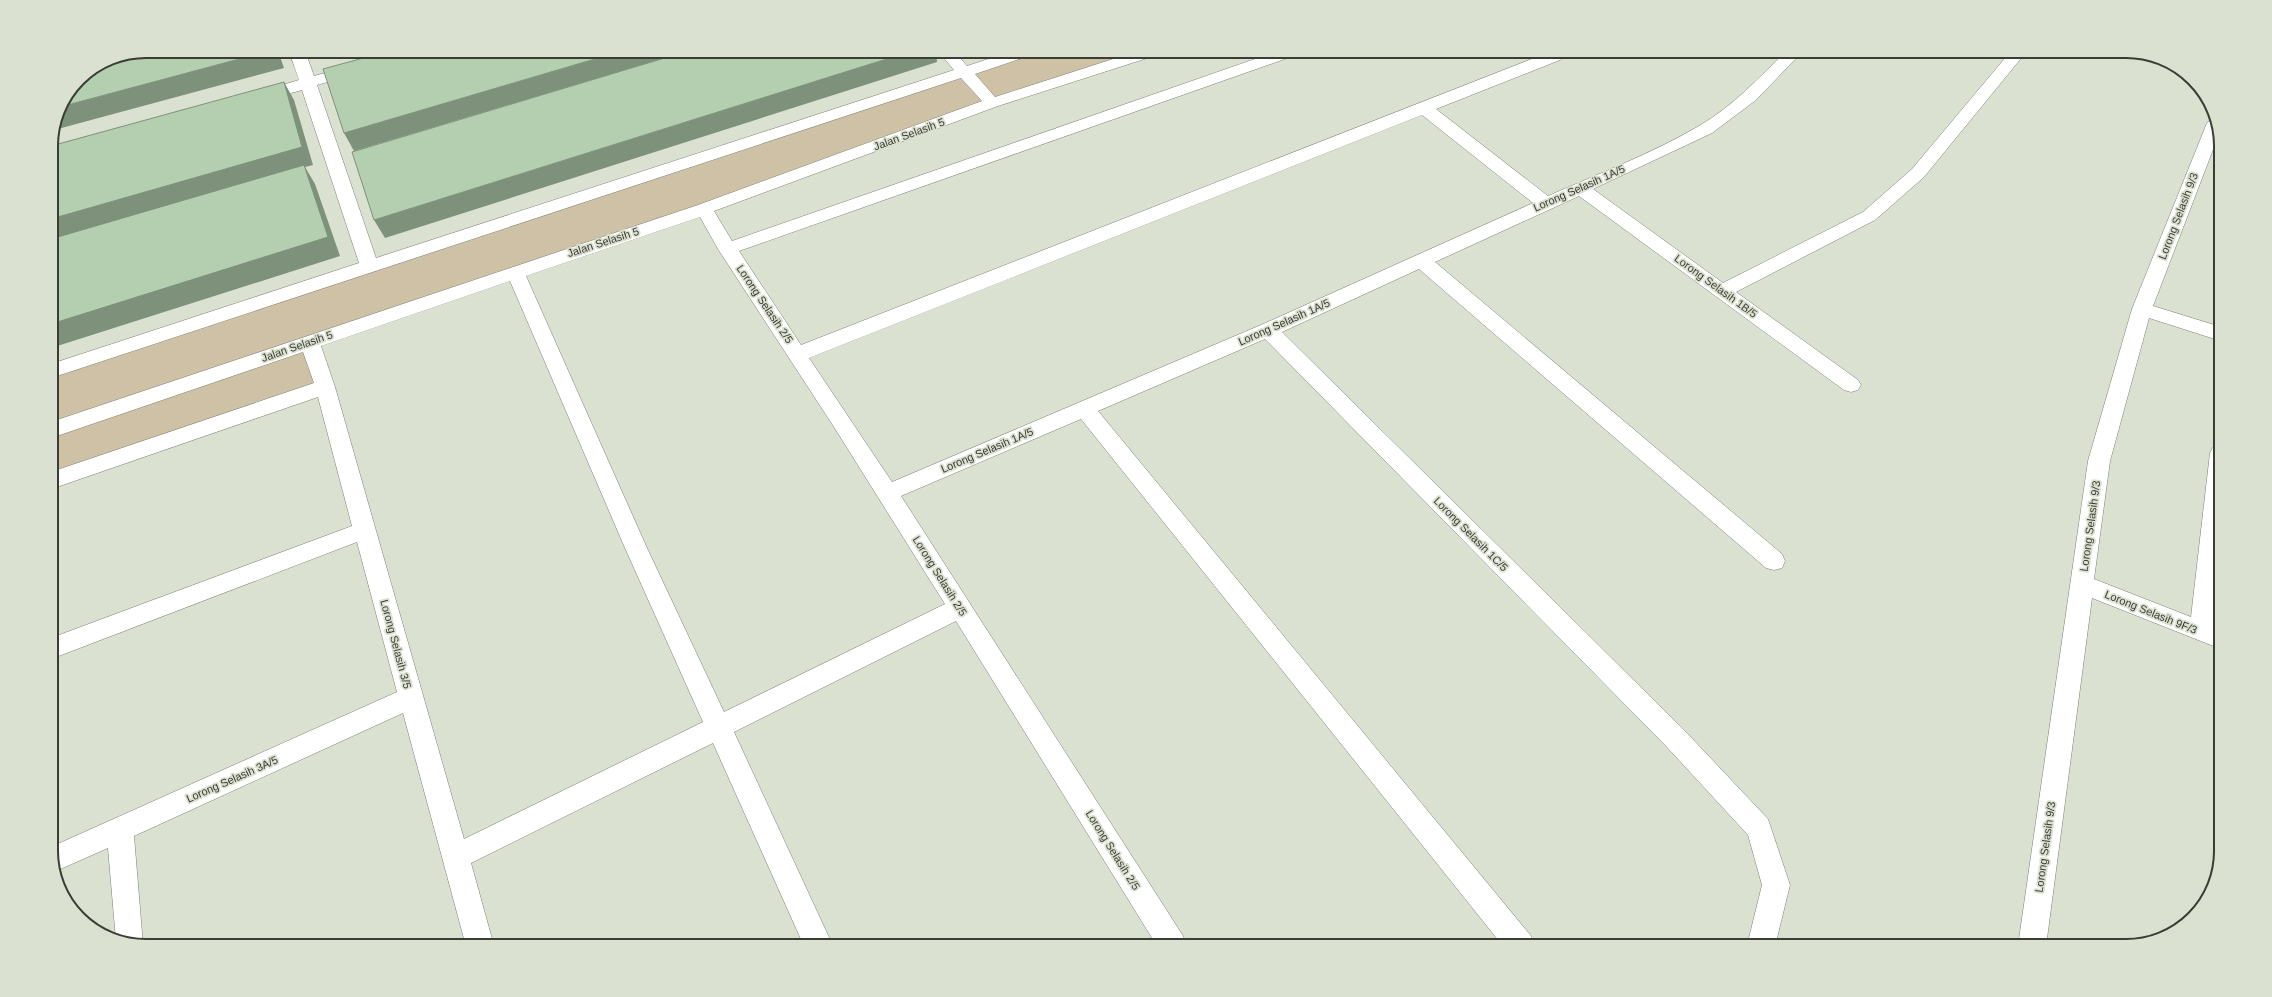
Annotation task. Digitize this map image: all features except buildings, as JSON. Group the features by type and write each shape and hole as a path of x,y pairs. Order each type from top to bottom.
{"street":[{"path":"299,58 370,267"},
{"path":"952,58 992,103"},
{"path":"58,369 1006,58"},
{"name":"Jalan Selasih 5","path":"58,428 704,209 992,103 1132,58"},
{"path":"727,249 1273,58"},
{"path":"799,354 1551,58"},
{"name":"Lorong Selasih 1A/5","path":"887,493 1268,330 1545,203 1678,144 1706,129 1750,97 1788,58"},
{"path":"1722,291 1869,216 1918,173 2013,58"},
{"path":"240,102 368,66"},
{"path":"1424,108 1545,203"},
{"name":"Lorong Selasih 9/3","path":"2033,939 2099,461 2142,309 2212,129"},
{"name":"Lorong Selasih 1B/5","path":"1580,188 1851,384"},
{"name":"Lorong Selasih 2/5","path":"704,209 727,249 799,354 1169,939"},
{"path":"1421,260 1774,561"},
{"path":"515,272 636,548 816,939"},
{"path":"2142,309 2214,332"},
{"name":"Lorong Selasih 1C/5","path":"1268,330 1675,738 1759,828 1776,886 1763,939"},
{"name":"Lorong Selasih 3/5","path":"310,342 325,386 478,939"},
{"path":"58,479 325,386"},
{"path":"1084,408 1515,939"},
{"path":"58,646 365,530"},
{"path":"2211,635 2214,580"},
{"name":"Lorong Selasih 9F/3","path":"2081,584 2211,635"},
{"path":"455,857 960,608"},
{"name":"Lorong Selasih 3A/5","path":"58,857 411,698"},
{"path":"120,829 129,937"}],"shaded area":[{"path":"1007,58 1134,58 311,342 325,387 58,479 58,369"}]}
